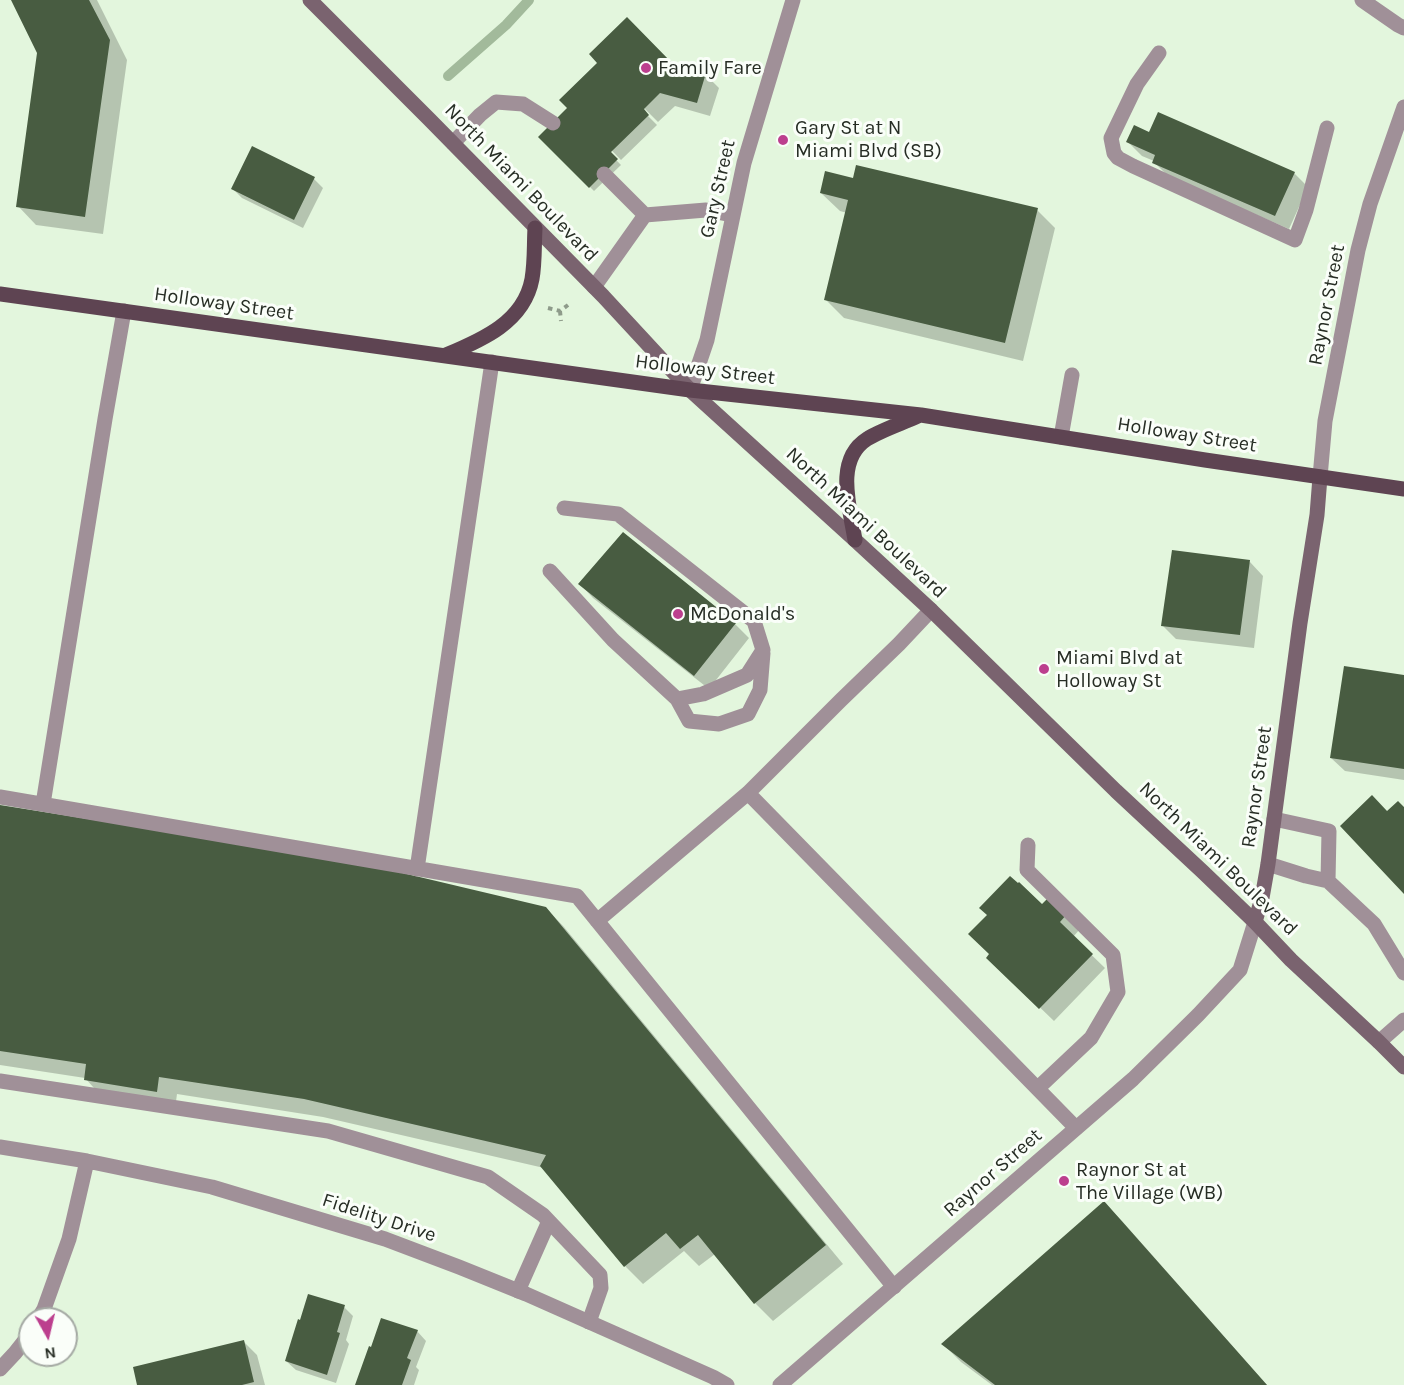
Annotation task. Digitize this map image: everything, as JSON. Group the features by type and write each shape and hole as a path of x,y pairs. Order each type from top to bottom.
{"main road":[{"path":"445,356 498,329 519,307 532,280 535,228"},
{"name":"Holloway Street","path":"0,294 690,390 921,415 1404,489"},
{"path":"855,540 846,483 848,462 866,440 921,415"}],"street":[{"name":"North Miami Boulevard","path":"310,0 594,287 690,390 931,610 1404,1067"},
{"name":"Gary Street","path":"690,390 707,340 744,163 794,0"},
{"path":"1362,0 1404,28"},
{"path":"1159,53 1137,84 1111,138 1114,153 1118,158 1133,166 1295,240 1306,210 1327,128"},
{"path":"453,143 496,102 523,104 553,123"},
{"name":"Raynor Street","path":"780,1385 1133,1079 1240,970 1262,897 1268,864 1300,623 1317,516 1325,421 1358,250 1370,204 1404,107"},
{"path":"604,174 645,215 706,210 732,215"},
{"path":"594,287 645,215"},
{"path":"44,804 124,311"},
{"path":"417,869 492,362"},
{"path":"1060,437 1072,375"},
{"path":"550,571 613,640 676,699 689,721 719,724 748,714 760,690 763,650 754,621 618,514 564,508"},
{"path":"597,921 748,793 931,610"},
{"path":"676,699 703,694 747,675 763,650"},
{"path":"748,793 1076,1128"},
{"path":"0,797 577,896 894,1287"},
{"path":"1274,819 1329,831 1328,880"},
{"path":"1028,845 1027,870 1113,955 1118,992 1091,1038 1038,1088"},
{"path":"1268,864 1306,876 1328,880 1374,924 1404,973"},
{"path":"1379,1042 1404,1020"},
{"path":"0,1081 328,1131 488,1177 543,1215 600,1275 601,1288 589,1322"},
{"name":"Fidelity Drive","path":"0,1147 87,1161 212,1187 385,1239 518,1291 727,1385"},
{"path":"45,1307 69,1239 87,1161"},
{"path":"518,1291 549,1221"},
{"path":"0,1369 18,1349"}],"path":[{"path":"560,311 568,304"},
{"path":"541,307 560,311"},
{"path":"560,311 561,321"}],"building":[{"path":"11,0 89,0 110,40 85,217 16,207 37,53"},
{"path":"627,17 672,63 706,73 697,103 660,93 644,109 649,115 611,152 618,159 589,188 538,137 567,108 559,100 597,63 589,54"},
{"path":"1158,112 1295,172 1275,216 1152,163 1155,155 1126,142 1134,125 1149,132"},
{"path":"252,146 315,177 294,220 231,189"},
{"path":"856,165 1038,208 1005,343 824,300 848,200 820,193 825,171 853,178"},
{"path":"623,532 736,623 694,676 578,584"},
{"path":"1172,550 1250,560 1240,635 1161,626"},
{"path":"1344,666 1404,675 1404,769 1330,758"},
{"path":"1372,795 1387,811 1398,801 1404,807 1404,894 1340,826"},
{"path":"0,805 352,861 546,907 826,1245 754,1304 698,1235 680,1249 666,1233 624,1267 540,1166 546,1155 304,1099 159,1077 157,1092 84,1080 86,1064 0,1051"},
{"path":"1010,876 1042,904 1049,897 1067,914 1060,922 1093,954 1039,1009 986,958 989,954 968,934 987,915 979,908"},
{"path":"1104,1201 1267,1385 995,1385 941,1344"},
{"path":"308,1294 345,1305 337,1332 340,1333 327,1375 285,1361"},
{"path":"381,1318 418,1330 407,1358 411,1360 402,1385 355,1385 369,1346 371,1347"},
{"path":"244,1340 254,1382 242,1385 137,1385 133,1367"}],"waterway":[{"path":"448,76 506,25 529,0"}],"place":[{"name":"Family Fare","path":"646,68"},
{"name":"Gary St at N Miami Blvd (SB)","path":"783,140"},
{"name":"McDonald's","path":"678,614"},
{"name":"Miami Blvd at Holloway St","path":"1044,669"},
{"name":"Raynor St at The Village (WB)","path":"1064,1181"}]}
